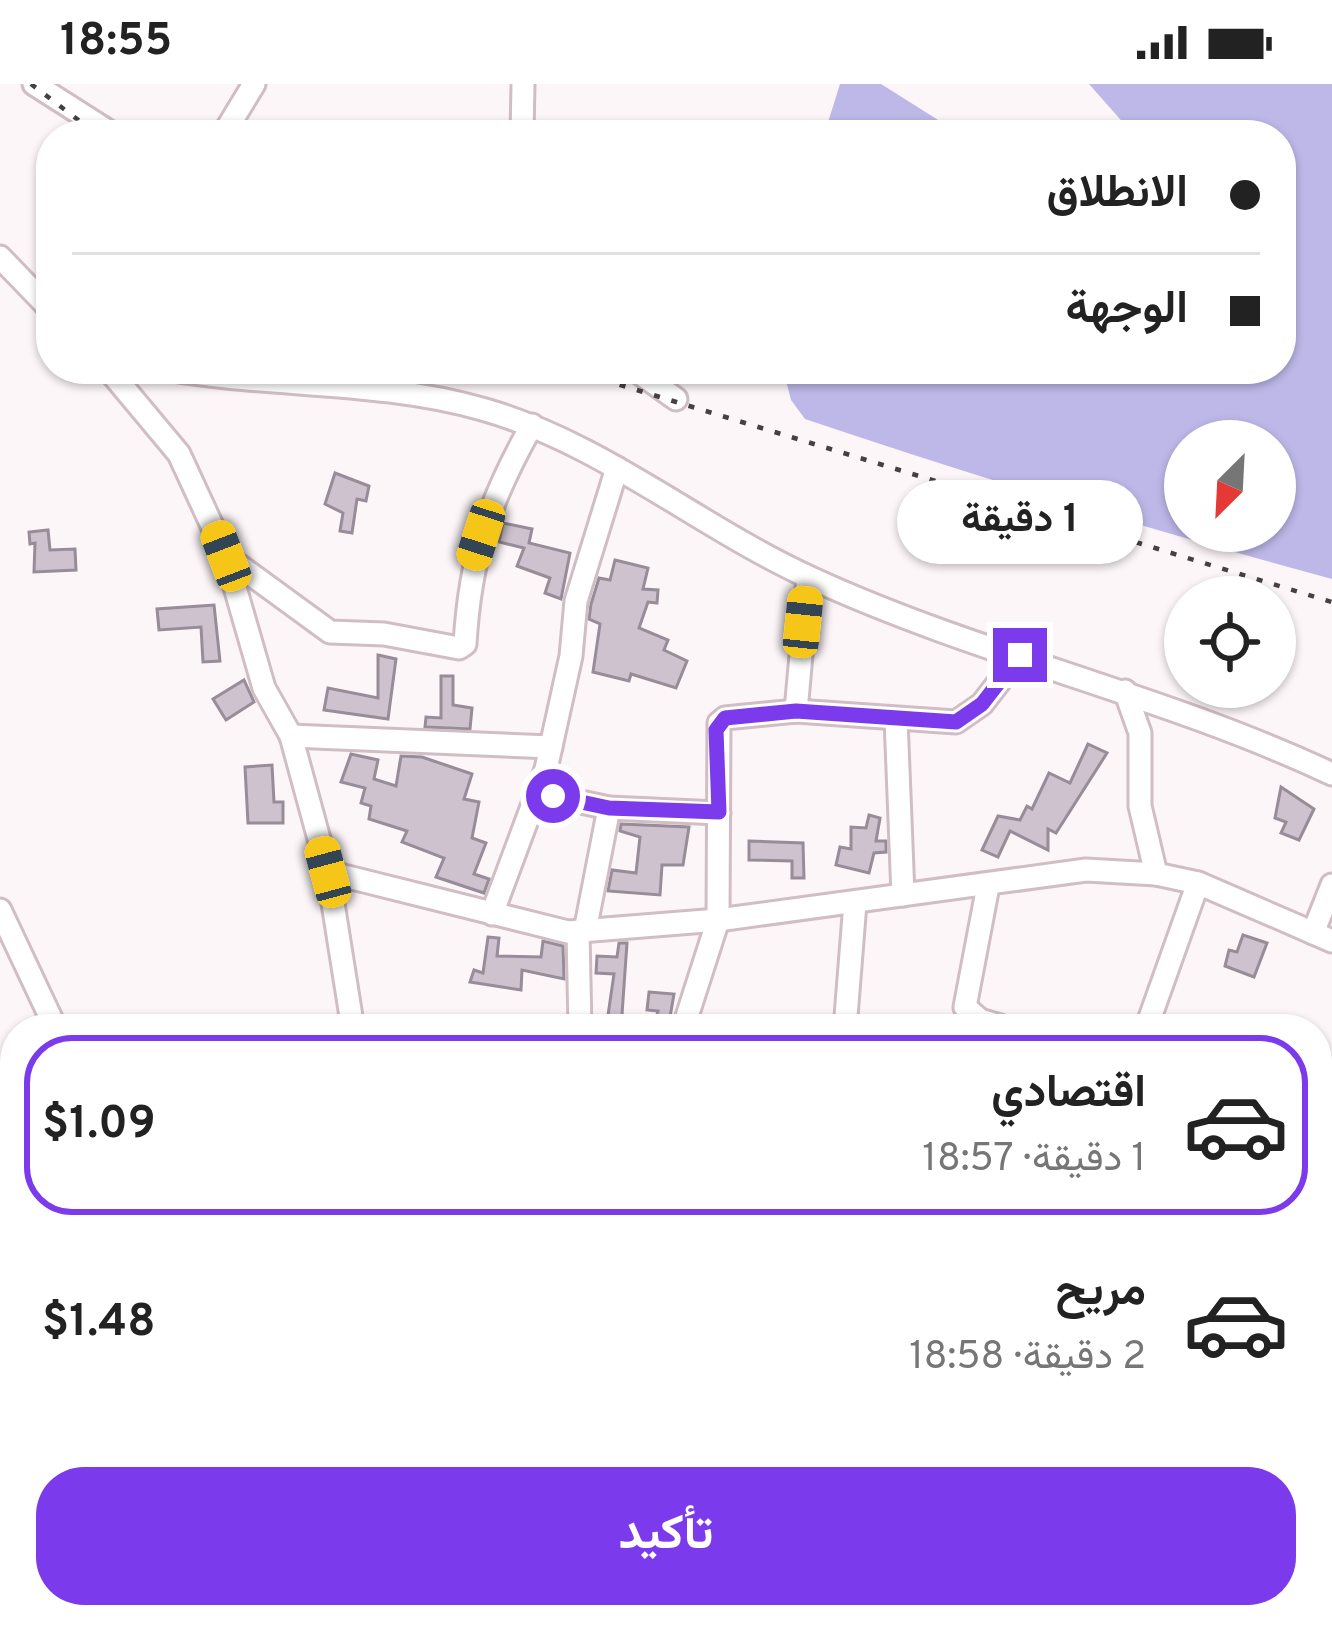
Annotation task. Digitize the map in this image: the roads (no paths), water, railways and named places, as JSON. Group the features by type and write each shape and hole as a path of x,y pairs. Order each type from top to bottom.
{"street":[{"path":"34,84 90,120"},
{"path":"233,120 254,84"},
{"path":"522,120 523,84"},
{"path":"0,257 36,294"},
{"path":"120,384 178,454 226,556 264,688 291,736 328,872 350,1014"},
{"path":"347,384 432,398 532,425 808,578 1125,691 1332,774"},
{"path":"655,384 676,399"},
{"path":"226,556 330,632 384,634 459,648 466,644 471,567 491,503 532,425"},
{"path":"492,914 538,794 577,601 616,468"},
{"path":"796,711 808,578"},
{"path":"688,1014 718,920 719,723 740,716 796,711 956,722 970,716 1020,655"},
{"path":"1125,691 1140,733 1140,806 1156,874"},
{"path":"896,719 903,896"},
{"path":"291,736 551,747"},
{"path":"538,794 609,808 719,812"},
{"path":"580,1014 581,932 609,808"},
{"path":"328,872 549,930 581,932 718,920 1086,870 1156,874 1198,883 1323,937 1332,885"},
{"path":"1151,1014 1198,883"},
{"path":"973,1014 964,1006 988,886"},
{"path":"846,1014 854,903"},
{"path":"0,910 49,1014"}],"railway":[{"path":"31,84 78,120"},
{"path":"617,384 1332,602"}]}
